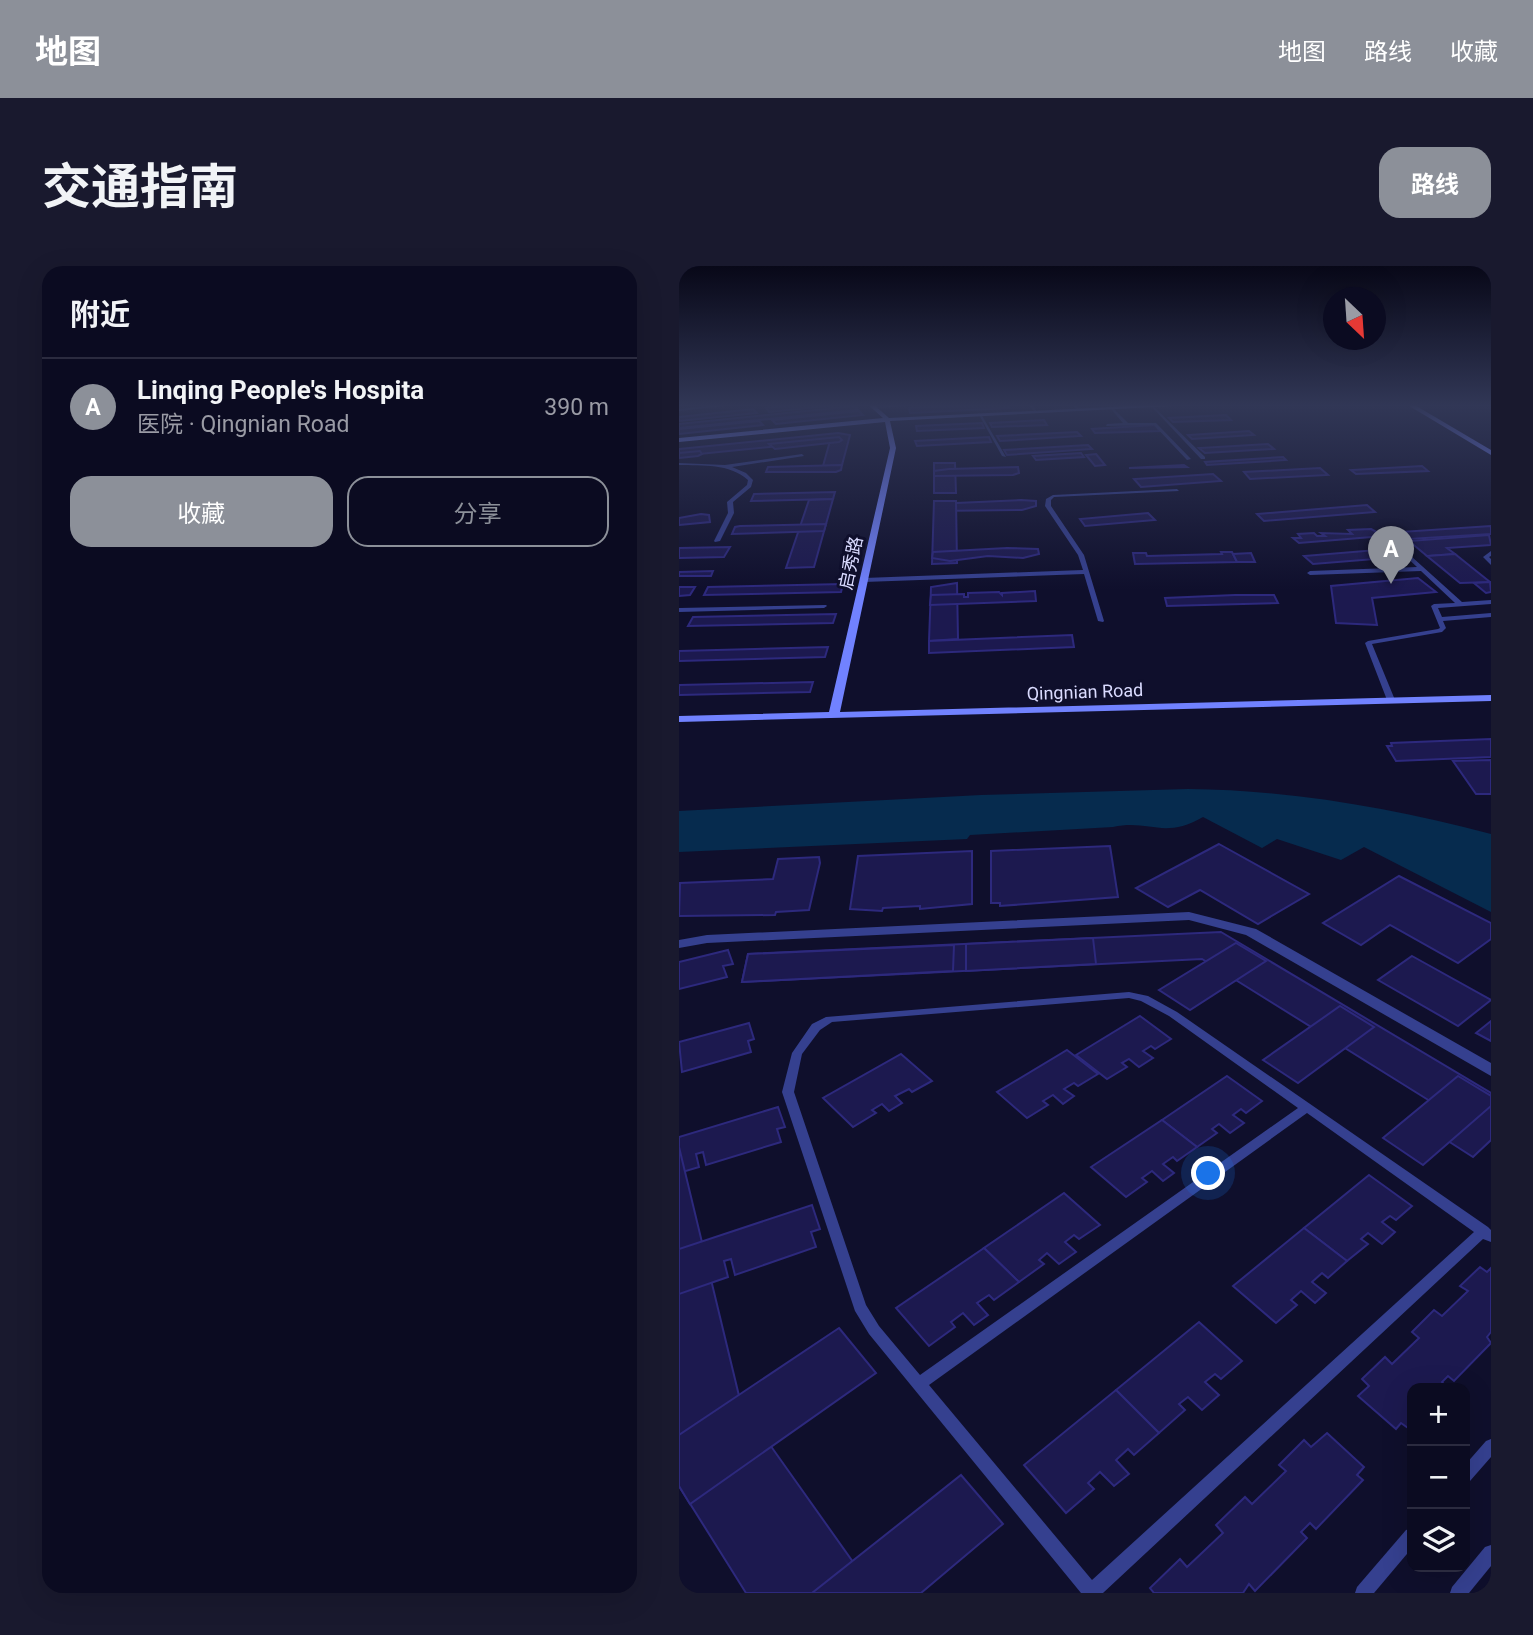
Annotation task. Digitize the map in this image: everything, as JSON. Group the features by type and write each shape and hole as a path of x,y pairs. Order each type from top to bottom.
{"street":[{"name":"启秀路","path":"834,715 889,466"},
{"name":"Qingnian Road","path":"679,719 1491,698"},
{"path":"679,944 707,939 1189,916 1251,932 1491,1070"}],"lane":[{"path":"717,541 731,513 730,502 751,483 745,474 725,466"},
{"path":"1101,621 1081,555 1048,506 1050,497 1177,490"},
{"path":"1392,541 1460,604"},
{"path":"1491,553 1486,557 1491,563"},
{"path":"1310,573 1422,569"},
{"path":"864,580 1086,572"},
{"path":"1391,700 1368,643 1440,631 1443,628 1434,606 1491,602"},
{"path":"679,610 824,606"},
{"path":"1439,619 1491,615"},
{"path":"1129,995 1145,998 1173,1014 1307,1108 1487,1234 1092,1592 874,1330 860,1307 788,1092 797,1053 816,1027 830,1019 1129,995"},
{"path":"919,1384 1307,1108"},
{"path":"1470,1470 1491,1446"},
{"path":"1363,1593 1407,1542"},
{"path":"1458,1593 1491,1553"}],"water":[{"path":"1188,789 1265,793 1341,802 1491,834 1491,912 1364,847 1341,860 1277,839 1262,848 1203,817 1189,824 1167,828 1126,825 970,835 967,839 679,852 679,811 981,795"}],"building":[{"path":"842,466 841,470 836,472 766,472 768,467"},
{"path":"934,466 955,466 956,493 934,493"},
{"path":"1167,466 1187,467 1129,468"},
{"path":"1422,466 1428,471 1356,474 1351,470"},
{"path":"1018,467 1019,473 1013,475 934,476 934,471 949,469"},
{"path":"1320,468 1328,475 1250,479 1244,472"},
{"path":"1213,474 1221,481 1141,487 1134,479"},
{"path":"835,492 833,499 751,501 754,494"},
{"path":"833,499 814,567 786,568 809,500"},
{"path":"934,501 956,501 957,563 932,564"},
{"path":"1036,501 1036,506 1022,510 934,511 934,504"},
{"path":"1367,505 1375,512 1264,521 1257,514"},
{"path":"1148,513 1155,520 1085,526 1080,519"},
{"path":"709,515 710,522 679,525 679,518"},
{"path":"826,524 824,531 732,534 735,527 740,526"},
{"path":"1491,526 1491,534 1409,539 1400,532"},
{"path":"1371,529 1384,536 1299,543 1293,538 1301,538 1298,534 1314,533 1317,536 1325,536 1321,533 1352,534 1348,530"},
{"path":"1489,535 1491,545 1447,548 1455,554 1427,556 1409,541"},
{"path":"730,547 724,557 679,558 679,548"},
{"path":"1038,549 1039,554 1023,558 988,556 950,561 932,558 933,552"},
{"path":"1389,549 1400,557 1313,564 1304,556"},
{"path":"1221,552 1232,552 1237,562 1135,564 1133,553 1146,553 1147,556 1222,554"},
{"path":"1251,553 1255,562 1237,562 1233,554"},
{"path":"1455,554 1490,582 1460,583 1427,556"},
{"path":"713,571 711,576 679,576 679,572"},
{"path":"1418,578 1436,592 1372,598 1377,625 1336,623 1331,586"},
{"path":"1490,582 1491,592 1486,593 1474,583"},
{"path":"957,583 958,639 929,641 931,587"},
{"path":"843,584 841,592 704,595 708,587"},
{"path":"679,587 695,587 690,595 679,596"},
{"path":"1035,591 1036,601 930,605 931,595 964,594 964,597 968,597 968,593 999,592 1002,595"},
{"path":"1274,595 1278,603 1167,606 1165,598"},
{"path":"836,614 833,623 688,626 693,617"},
{"path":"1072,635 1074,647 929,653 929,641"},
{"path":"828,647 825,657 679,661 679,651"},
{"path":"813,682 810,692 679,695 679,685"},
{"path":"1491,739 1491,757 1396,761 1387,746 1392,746 1391,743"},
{"path":"1491,760 1491,794 1476,794 1453,761"},
{"path":"1219,844 1309,894 1258,924 1200,890 1168,907 1136,888"},
{"path":"1110,846 1118,897 1000,906 1000,903 991,903 991,851"},
{"path":"972,851 972,904 920,909 920,906 883,908 882,911 850,909 858,856"},
{"path":"819,857 809,910 776,912 775,915 679,916 680,883 773,879 778,859"},
{"path":"1399,876 1491,923 1491,939 1458,963 1390,925 1361,945 1323,923"},
{"path":"1221,932 1491,1093 1491,1140 1473,1157 1434,1132 1454,1116 1202,959 742,982 748,954"},
{"path":"1093,938 1096,964 966,971 966,944"},
{"path":"1236,943 1266,961 1190,1010 1159,990"},
{"path":"954,945 953,971 742,982 748,954"},
{"path":"728,950 733,964 723,966 727,977 679,989 679,962"},
{"path":"1412,956 1491,1000 1458,1026 1378,980"},
{"path":"1340,1006 1374,1027 1298,1083 1263,1060"},
{"path":"1140,1016 1171,1039 1155,1049 1151,1046 1143,1051 1153,1058 1139,1067 1129,1059 1122,1063 1127,1067 1107,1079 1076,1055"},
{"path":"1491,1021 1491,1041 1476,1033"},
{"path":"749,1023 754,1039 748,1041 751,1052 682,1072 679,1042"},
{"path":"1067,1050 1098,1074 1078,1086 1074,1083 1064,1089 1074,1096 1063,1104 1053,1095 1043,1101 1048,1105 1027,1118 997,1092"},
{"path":"901,1054 932,1081 912,1092 909,1089 895,1096 902,1103 889,1111 882,1104 872,1110 876,1113 853,1127 823,1098"},
{"path":"1227,1076 1262,1101 1246,1113 1241,1109 1233,1115 1244,1123 1230,1133 1219,1124 1212,1129 1217,1133 1197,1147 1162,1120"},
{"path":"1458,1076 1491,1096 1491,1106 1423,1165 1383,1138"},
{"path":"778,1107 785,1127 777,1129 781,1142 706,1165 703,1152 696,1154 699,1167 679,1173 679,1137"},
{"path":"1162,1120 1197,1147 1177,1161 1173,1157 1163,1164 1174,1173 1163,1181 1152,1171 1142,1178 1147,1182 1126,1197 1091,1167"},
{"path":"679,1147 741,1404 875,1593 746,1593 679,1486"},
{"path":"1369,1175 1412,1206 1396,1220 1390,1216 1382,1222 1395,1232 1382,1244 1368,1233 1361,1239 1368,1244 1347,1261 1304,1228"},
{"path":"1064,1193 1100,1225 1079,1239 1074,1235 1065,1242 1076,1252 1059,1264 1047,1253 1039,1260 1044,1264 1019,1282 984,1248"},
{"path":"812,1205 820,1229 811,1232 816,1247 735,1275 731,1259 724,1261 728,1277 679,1294 679,1249"},
{"path":"1304,1228 1347,1261 1328,1278 1322,1273 1312,1282 1326,1293 1315,1303 1301,1291 1291,1300 1297,1305 1276,1323 1233,1286"},
{"path":"984,1248 1019,1282 994,1300 989,1295 977,1303 988,1315 974,1325 963,1313 951,1322 955,1327 929,1346 896,1308"},
{"path":"1480,1267 1487,1272 1491,1268 1491,1332 1487,1337 1491,1343 1454,1381 1448,1376 1443,1383 1407,1383 1407,1427 1401,1423 1396,1429 1358,1396 1369,1386 1362,1379 1385,1357 1392,1364 1419,1338 1412,1332 1434,1310 1442,1316 1468,1291 1460,1286"},
{"path":"1199,1322 1242,1361 1221,1379 1215,1374 1205,1382 1219,1395 1202,1410 1188,1397 1179,1404 1185,1410 1159,1433 1116,1390"},
{"path":"839,1328 876,1373 690,1504 679,1486 679,1435"},
{"path":"1116,1390 1159,1433 1134,1455 1128,1449 1116,1460 1129,1474 1114,1486 1100,1472 1088,1483 1094,1489 1066,1513 1024,1465"},
{"path":"1327,1433 1364,1467 1357,1475 1363,1480 1316,1529 1310,1523 1301,1532 1307,1538 1255,1591 1249,1584 1243,1593 1154,1593 1150,1588 1180,1559 1187,1567 1223,1533 1216,1525 1245,1497 1252,1504 1286,1471 1279,1465 1304,1440 1311,1447"},
{"path":"961,1475 1003,1524 921,1593 812,1593"}],"place":[{"name":"Linqing People's Hospita","path":"1391,584"}]}
